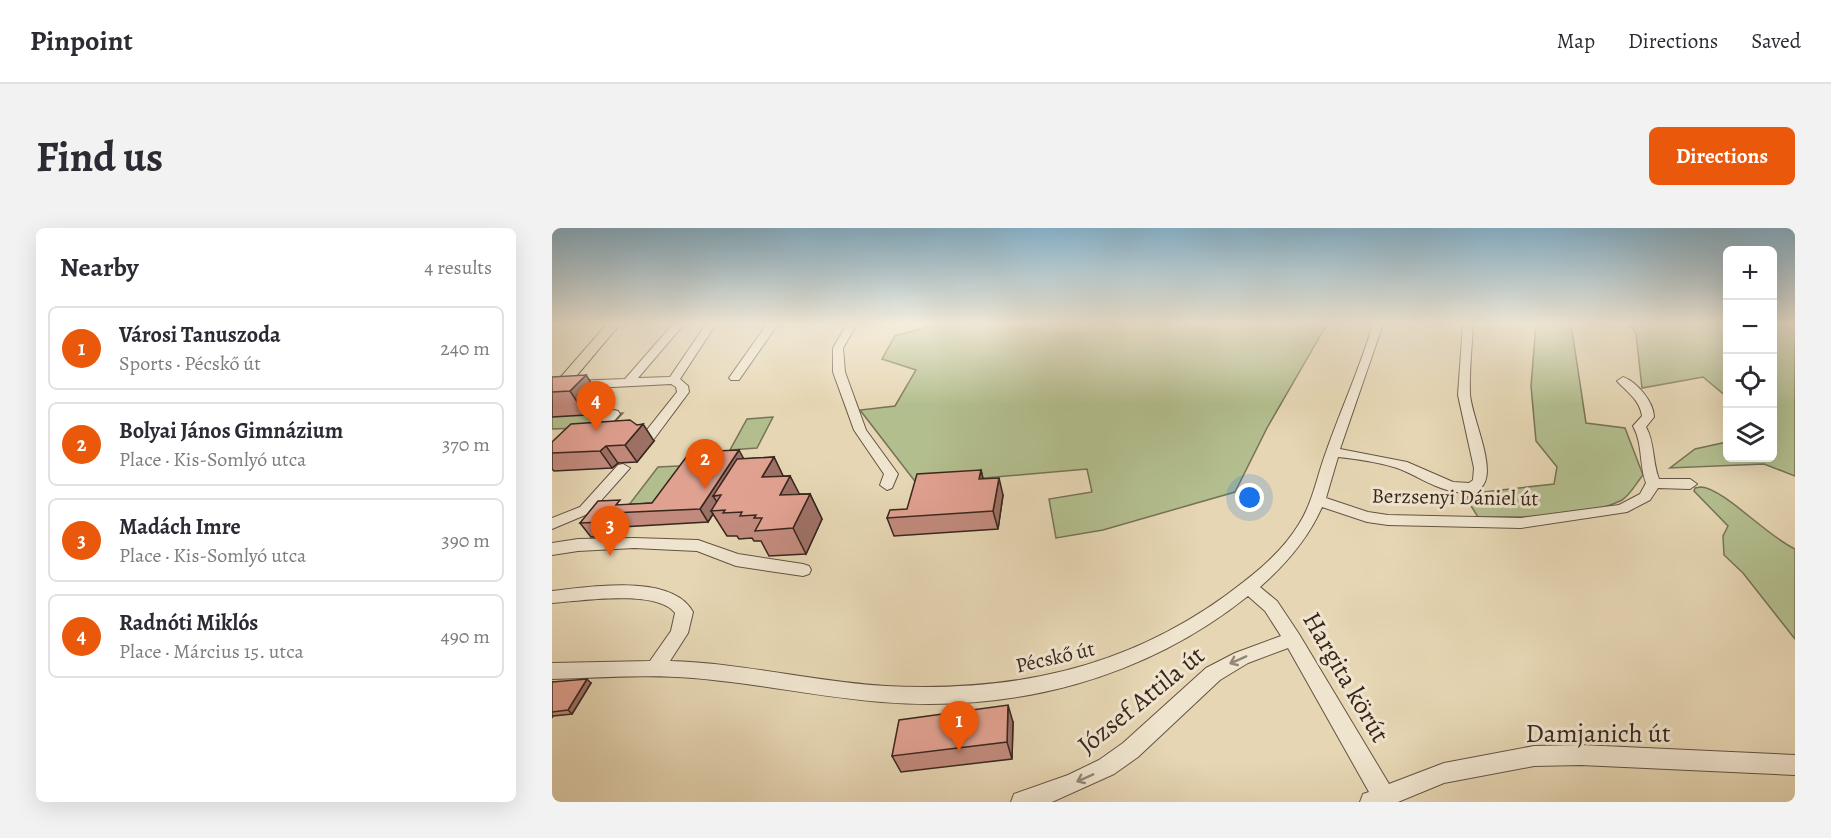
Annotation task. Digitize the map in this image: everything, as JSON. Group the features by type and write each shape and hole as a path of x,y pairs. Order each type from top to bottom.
{"main road":[{"path":"557,391 591,351"}],"street":[{"path":"628,382 655,351"},
{"path":"674,380 693,351"},
{"path":"735,378 754,351"},
{"path":"838,351 839,372 860,430 891,474 887,485"},
{"name":"Pécskő út","path":"552,671 705,672 883,694 965,695 998,692 1069,679 1139,657 1178,637 1249,587 1286,552 1303,530 1319,501 1332,452 1368,351"},
{"path":"1332,452 1401,465 1451,488 1468,488 1478,483 1482,476 1481,468 1464,395 1466,351"},
{"path":"557,391 628,382 674,380 682,386 683,392 649,436"},
{"path":"1623,381 1648,410 1648,417 1639,426 1648,445 1647,466 1653,483 1690,484"},
{"path":"601,427 614,414"},
{"path":"552,524 582,512 594,502 623,468"},
{"name":"Berzsenyi Dániel út","path":"1319,501 1350,513 1378,519 1521,523 1622,509 1645,497 1653,483"},
{"path":"552,512 582,512"},
{"path":"552,549 578,545 634,543 698,546 736,560 803,570"},
{"name":"Hargita körút","path":"1249,587 1270,605 1293,639 1380,800"},
{"path":"552,597 641,593 677,602 684,612 680,633 654,670"},
{"name":"József Attila út","path":"1022,802 1082,780 1108,766 1134,746 1212,675 1236,661 1293,639"},
{"name":"Damjanich út","path":"1380,800 1444,773 1534,756 1581,754 1795,765"}],"green space":[{"path":"887,351 1312,351 1267,428 1235,492 1103,530 1056,538 1049,499 1092,492 1087,469 917,484 860,410 895,406 916,370 882,359"},
{"path":"1534,351 1575,351 1586,423 1625,428 1643,475 1622,500 1590,511 1571,514 1478,517 1466,498 1474,493 1554,484 1557,467 1536,441 1531,386"},
{"path":"1638,351 1723,351 1723,394 1703,377 1642,388"},
{"path":"1777,351 1795,351 1795,476 1764,464 1670,468 1695,449 1723,443 1723,462 1777,462"},
{"path":"623,413 610,427 552,429 552,416"},
{"path":"773,417 757,448 730,450 747,419"},
{"path":"698,465 661,516 622,514 658,467"},
{"path":"1701,487 1721,495 1795,549 1795,639 1743,573 1724,555 1723,536 1728,526 1694,491 1695,488"}],"building":[{"path":"586,375 570,391 552,392 552,377"},
{"path":"630,420 637,425 643,424 625,445 606,446 600,451 552,453 552,442 571,424"},
{"path":"739,450 700,509 611,513 604,522 580,523 598,501 620,500 616,505 652,503 690,452"},
{"path":"774,457 762,477 790,476 780,495 810,494 793,528 755,531 762,518 754,518 756,515 740,516 742,512 711,511 721,495 713,496 737,459"},
{"path":"981,470 979,479 999,478 993,511 887,518 890,510 907,509 917,474"},
{"path":"587,679 568,710 552,712 552,682"},
{"path":"1008,705 1007,742 892,756 899,720"}],"place":[{"name":"Radnóti Miklós","path":"596,431"},
{"name":"Bolyai János Gimnázium","path":"705,489"},
{"name":"Madách Imre","path":"610,556"},
{"name":"Városi Tanuszoda","path":"959,751"}]}
